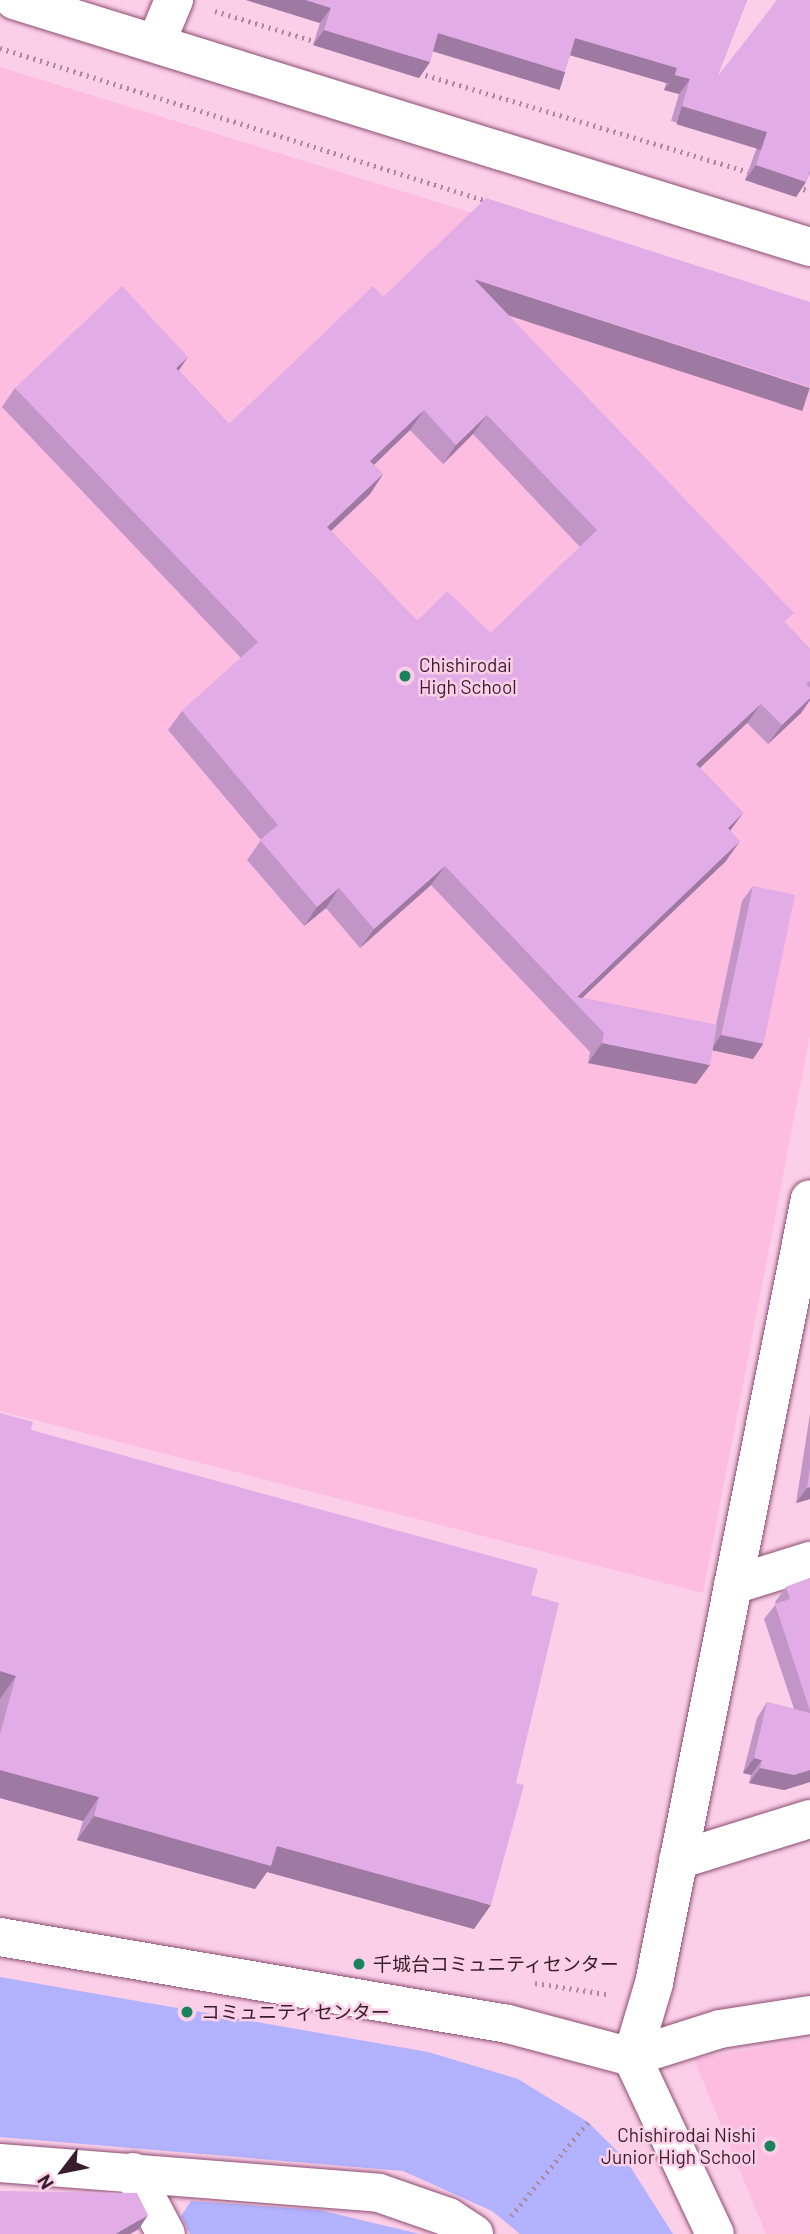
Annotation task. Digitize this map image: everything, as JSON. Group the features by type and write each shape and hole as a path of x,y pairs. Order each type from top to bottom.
{"street":[{"path":"14,0 810,247"},
{"path":"156,43 190,4"},
{"path":"715,2234 632,2057 678,1860 810,1199"},
{"path":"733,1585 810,1561"},
{"path":"678,1860 810,1819"},
{"path":"0,1937 508,2024 632,2057 720,2029 810,2015"},
{"path":"0,2163 379,2193 490,2229"},
{"path":"133,2172 166,2234"}],"path":[{"path":"190,4 324,44"},
{"path":"0,48 491,203"},
{"path":"416,72 757,175"},
{"path":"784,183 810,191"},
{"path":"490,2229 588,2122"}],"shaded area":[{"name":"Chishirodai High School","path":"0,67 810,317 810,1035 703,1593 0,1411"},
{"path":"0,1977 428,2052 518,2079 588,2122 626,2160 673,2234 520,2234 492,2211 403,2171 0,2137"},
{"name":"Chishirodai Nishi Junior High School","path":"810,2039 810,2234 766,2234 694,2059"},
{"path":"191,2201 319,2210 420,2234 190,2234 181,2216"}],"building":[{"path":"306,0 747,0 717,77 777,0 810,0 810,170 806,182 756,165 767,132 682,106 690,79 675,75 677,68 575,38 565,72 438,33 430,62 324,30 331,8"},
{"path":"486,198 810,302 810,387 474,279 794,613 784,622 810,649 810,681 806,684 810,688 810,698 782,725 761,704 696,764 743,813 728,828 740,841 577,997 717,1025 710,1065 602,1043 604,1033 445,866 374,929 339,888 317,907 260,840 278,825 182,711 258,642 15,388 122,286 188,357 176,368 229,424 373,286 383,297","holes":["424,410 456,445 487,415 597,530 491,633 447,591 417,621 327,527 383,474 370,461"]},
{"path":"753,886 795,895 763,1044 721,1035"},
{"path":"0,1413 33,1422 31,1430 538,1569 531,1595 559,1603 516,1783 524,1785 491,1905 277,1846 271,1866 94,1816 99,1797 0,1770 0,1734 16,1676 0,1671"},
{"path":"810,1578 810,1711 775,1604 790,1599 786,1587"},
{"path":"767,1702 810,1713 810,1770 794,1775 760,1768 762,1760 754,1758"},
{"path":"0,2191 137,2193 148,2215 115,2234 0,2234"}],"place":[{"name":"Chishirodai High School","path":"405,676"},
{"name":"千城台コミュニティセンター","path":"359,1964"},
{"name":"コミュニティセンター","path":"187,2012"},
{"name":"Chishirodai Nishi Junior High School","path":"770,2146"}]}
